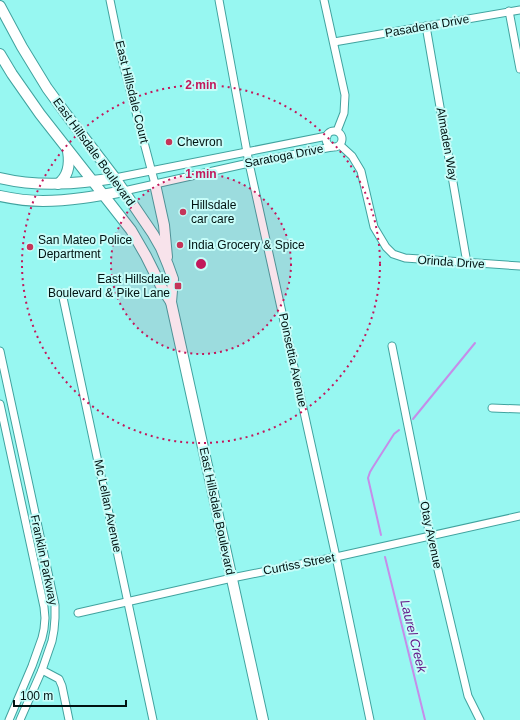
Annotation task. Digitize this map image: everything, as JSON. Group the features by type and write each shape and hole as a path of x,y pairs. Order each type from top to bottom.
{"main road":[{"name":"East Hillsdale Boulevard","path":"0,6 16,38 47,88 124,191 153,234 168,265 173,279 171,302 263,720"},
{"name":"East Hillsdale Boulevard","path":"0,54 21,89 46,123 93,181 139,243 162,288 171,302"},
{"path":"58,184 63,181 70,162 68,150"},
{"name":"Saratoga Drive","path":"0,178 18,182 58,184 115,178"},
{"path":"155,184 164,225 168,265"},
{"name":"Saratoga Drive","path":"0,196 44,201 69,200 124,191"}],"street":[{"name":"East Hillsdale Court","path":"110,0 123,63 155,184"},
{"name":"Poinsettia Avenue","path":"219,0 249,163 336,557 370,720"},
{"path":"324,0 345,95 344,113 337,131"},
{"name":"Pasadena Drive","path":"334,42 520,10"},
{"path":"510,11 520,69"},
{"name":"Almaden Way","path":"426,26 467,263"},
{"path":"331,131 337,131 340,133 342,140 340,145 337,147 332,147 326,142 326,136 331,131"},
{"name":"Saratoga Drive","path":"115,178 326,136"},
{"name":"Orinda Drive","path":"340,145 352,156 362,170 374,227 393,254 405,258 520,266"},
{"name":"Saratoga Drive","path":"124,191 249,163 332,147"},
{"name":"Mc Lellan Avenue","path":"62,293 153,720"},
{"name":"Otay Avenue","path":"392,346 430,536 468,696 480,720"},
{"name":"Franklin Parkway","path":"0,351 55,605 52,641 42,670 20,720"},
{"name":"Franklin Parkway","path":"0,404 3,432 9,445 44,607 45,618 44,629 38,652 9,720"},
{"path":"492,408 520,410"},
{"path":"3,432 16,429"},
{"name":"Curtiss Street","path":"78,613 520,516"},
{"path":"42,670 59,679 70,720"}],"waterway":[{"name":"Laurel Creek","path":"413,419 475,343"},
{"name":"Laurel Creek","path":"381,535 368,478 370,472 394,434 399,430"},
{"name":"Laurel Creek","path":"385,557 425,720"}],"place":[{"name":"Chevron","path":"169,142"},
{"name":"Hillsdale car care","path":"183,212"},
{"name":"India Grocery & Spice","path":"180,245"},
{"name":"San Mateo Police Department","path":"30,247"},
{"name":"East Hillsdale Boulevard & Pike Lane","path":"178,286"}]}
